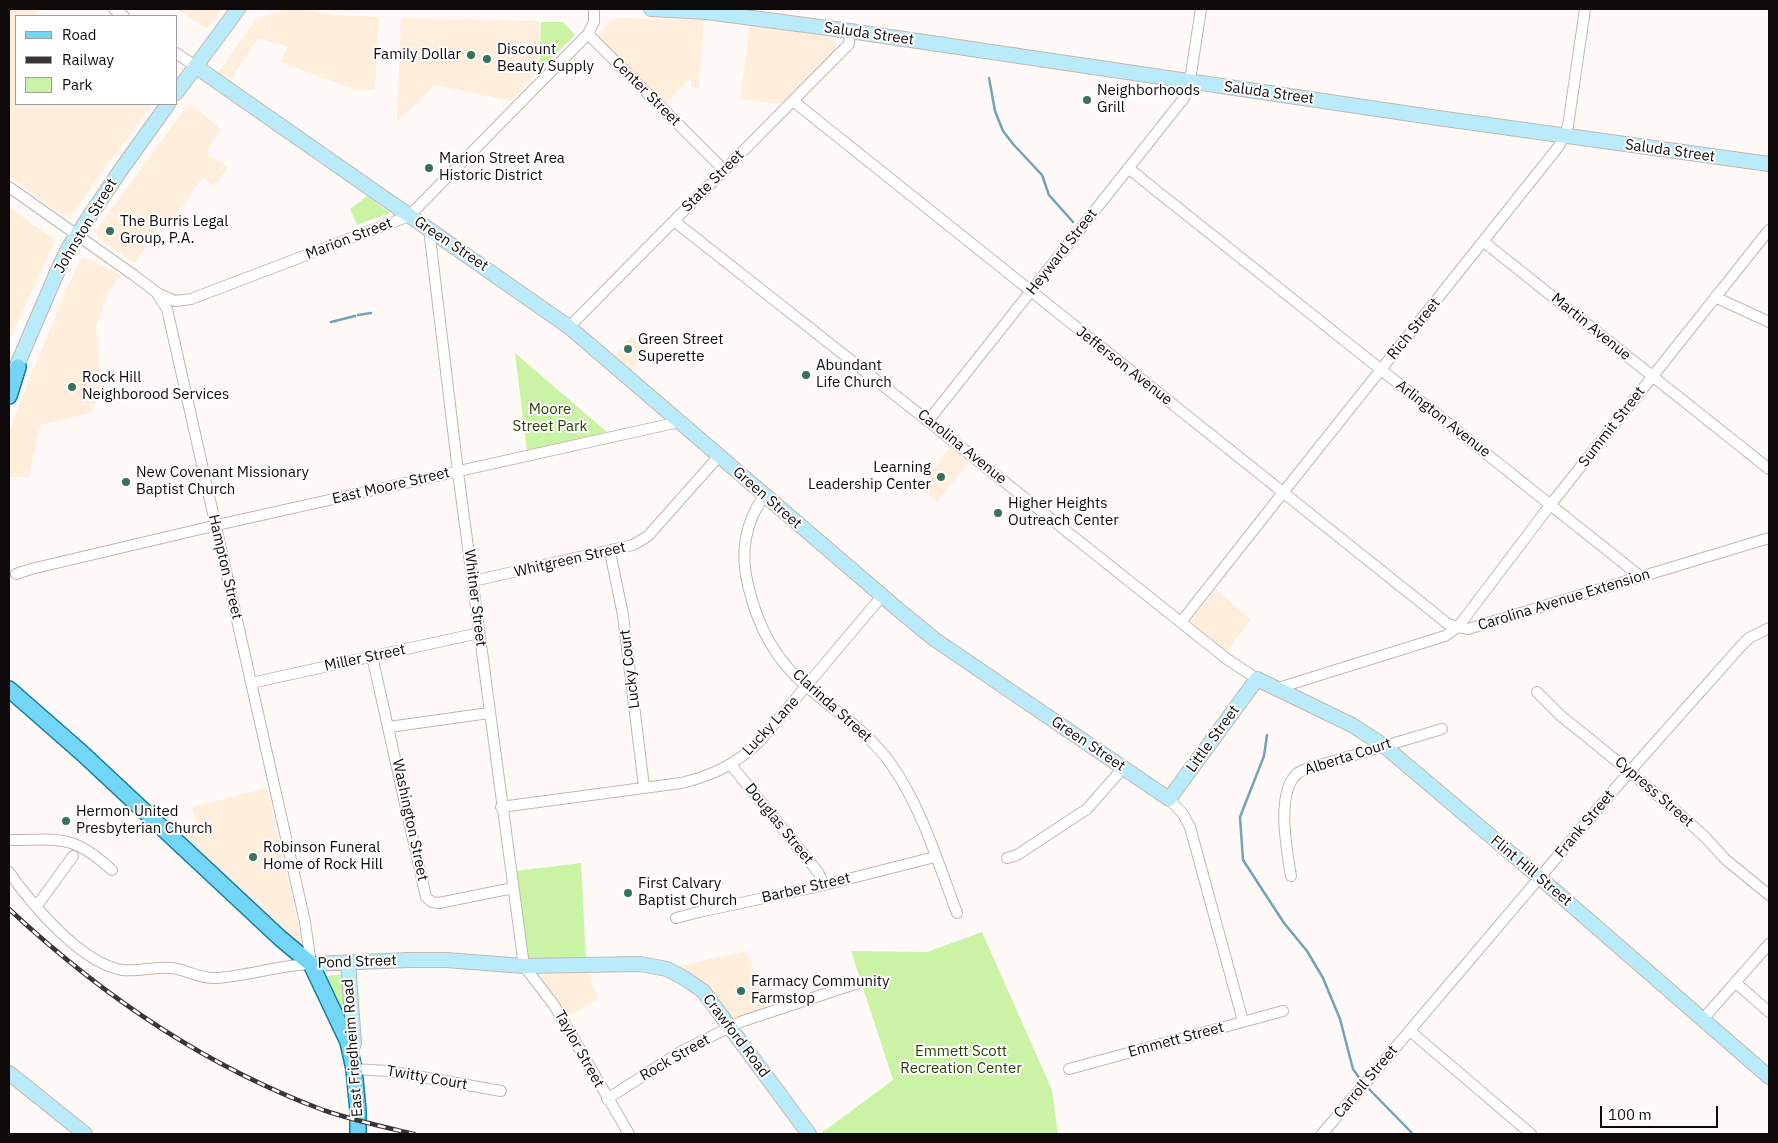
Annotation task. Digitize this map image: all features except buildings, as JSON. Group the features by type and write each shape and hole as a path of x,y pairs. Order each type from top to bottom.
{"main road":[{"path":"9,396 13,370"},
{"path":"9,689 82,753 280,938 311,964 343,1029 351,1050"},
{"name":"East Friedheim Road","path":"351,1050 358,1111 358,1134"}],"street":[{"path":"178,90 238,9"},
{"path":"588,34 594,22 594,9"},
{"name":"Saluda Street","path":"651,9 690,9 850,31 1565,136 1769,164"},
{"name":"Heyward Street","path":"928,421 1184,98 1190,81 1201,9"},
{"name":"Rich Street","path":"1181,622 1559,146 1568,126 1585,9"},
{"name":"State Street","path":"569,327 849,44 850,31"},
{"name":"Center Street","path":"588,34 724,170"},
{"name":"Marion Street","path":"156,292 175,301 192,299 409,216 588,34"},
{"name":"Green Street","path":"178,54 569,327 764,496 934,638 1169,799 1183,814 1190,827 1243,1021"},
{"name":"Jefferson Avenue","path":"793,101 1448,624 1458,627"},
{"name":"Johnston Street","path":"9,384 13,370 58,270 77,236 167,105"},
{"name":"Arlington Avenue","path":"1128,168 1641,577"},
{"name":"Hampton Street","path":"9,187 135,276 156,292 165,304 305,922 311,964"},
{"name":"Carolina Avenue","path":"674,221 1227,659 1276,689"},
{"name":"Whitner Street","path":"429,229 489,713 524,966"},
{"name":"Summit Street","path":"1458,627 1551,504 1769,230"},
{"name":"Martin Avenue","path":"1484,242 1769,468"},
{"path":"1715,297 1769,322"},
{"name":"Marion Street","path":"169,318 174,309 192,299"},
{"name":"East Moore Street","path":"16,574 30,569 216,525 679,422"},
{"name":"Whitgreen Street","path":"473,581 633,546 648,536 719,456"},
{"name":"Clarinda Street","path":"764,496 755,510 747,529 744,558 746,580 753,606 764,634 779,658 807,686 855,726 883,753 907,787 957,913"},
{"name":"Carolina Avenue Extension","path":"1276,689 1445,636 1458,627 1468,629 1769,538"},
{"name":"Lucky Court","path":"610,552 624,616 644,788"},
{"name":"Lucky Lane","path":"502,807 695,780 730,765 759,742 882,596"},
{"name":"Frank Street","path":"1410,1031 1630,771 1741,646 1754,635 1769,628"},
{"name":"Miller Street","path":"251,683 479,632"},
{"name":"Washington Street","path":"372,656 426,897 429,901 439,903 512,888"},
{"name":"Little Street","path":"1169,799 1257,679"},
{"name":"Flint Hill Street","path":"1276,689 1352,725 1383,745 1539,877 1769,1077"},
{"name":"Cypress Street","path":"1536,692 1560,715 1630,771 1698,831 1725,858 1769,895"},
{"path":"389,727 489,713"},
{"name":"Alberta Court","path":"1291,876 1285,820 1286,798 1291,782 1298,773 1383,745 1442,729"},
{"name":"Douglas Street","path":"730,765 818,872 824,885"},
{"path":"1007,858 1018,855 1080,815 1094,803 1123,768"},
{"path":"9,840 61,839 87,849 112,870"},
{"path":"36,907 73,856"},
{"name":"Barber Street","path":"676,918 824,885 935,857"},
{"name":"Pond Street","path":"9,872 36,907 85,952 106,964 120,969 174,968 191,974 213,978 288,965 408,960 446,960 524,966"},
{"path":"1703,1019 1736,984 1769,944"},
{"name":"East Friedheim Road","path":"348,963 354,1043 351,1050"},
{"name":"Crawford Road","path":"524,966 632,964 667,969 684,978 703,991 809,1134"},
{"name":"Taylor Street","path":"524,966 554,1005 629,1134"},
{"name":"Rock Street","path":"607,1098 682,1051 740,1022 858,983"},
{"path":"1736,984 1769,1012"},
{"name":"Emmett Street","path":"1069,1069 1283,1011"},
{"path":"1410,1031 1531,1134"},
{"name":"Carroll Street","path":"1322,1134 1410,1031"},
{"name":"Twitty Court","path":"354,1069 388,1071 500,1091"},
{"path":"9,1073 85,1134"}],"shaded area":[{"path":"9,9 40,9 36,15 15,15 15,105 151,105 71,215 64,216 9,176"},
{"path":"176,9 222,9 207,29"},
{"path":"287,9 334,15 379,17 375,90 355,90 280,62 288,47 258,38 230,81 218,72 256,19"},
{"path":"401,18 540,21 539,70 512,101 435,85 397,121"},
{"path":"618,18 704,20 699,88 691,87 691,78 666,104 598,36 610,21"},
{"path":"750,25 829,37 836,44 836,49 783,104 740,99"},
{"path":"189,103 221,129 206,153 228,168 214,186 202,177 168,227 160,222 135,264 97,237 97,229"},
{"path":"9,207 55,240 9,341"},
{"path":"85,258 121,275 109,291 96,326 101,392 90,413 40,425 29,477 9,477 9,435 13,420 65,293 80,260"},
{"path":"631,337 648,352 629,373 613,359"},
{"path":"950,447 969,462 937,502 919,487"},
{"path":"1216,589 1251,620 1227,651 1192,623 1192,620"},
{"path":"267,788 302,940 301,944 297,944 183,838 197,825 192,807"},
{"path":"747,951 766,1008 738,1018 732,1017 712,991 699,979 678,966"},
{"path":"588,972 598,999 568,1017 542,981 544,974"}],"green space":[{"path":"541,22 563,22 575,35 539,70"},
{"path":"367,196 390,213 357,225 350,209"},
{"name":"Moore Street Park","path":"515,353 607,432 527,451"},
{"path":"581,863 586,959 535,961 528,958 516,871"},
{"name":"Emmett Scott Recreation Center","path":"982,932 1052,1090 1058,1134 820,1134 893,1080 851,951 927,952"},
{"path":"345,974 347,1020 325,976"}],"waterway":[{"path":"989,78 995,111 1003,131 1042,175 1049,195 1073,222"},
{"path":"358,315 371,313"},
{"path":"331,322 355,316"},
{"path":"1267,735 1264,756 1240,817 1243,860 1284,923 1307,951 1323,978 1340,1019 1353,1069 1363,1083"},
{"path":"1367,1087 1413,1134"}],"railway":[{"path":"9,909 80,970 117,998 156,1025 237,1072 323,1110 414,1134"}],"place":[{"name":"Family Dollar","path":"471,55"},
{"name":"Discount Beauty Supply","path":"487,59"},
{"name":"Neighborhoods Grill","path":"1087,100"},
{"name":"Marion Street Area Historic District","path":"429,168"},
{"name":"The Burris Legal Group, P.A.","path":"110,231"},
{"name":"Green Street Superette","path":"628,349"},
{"name":"Abundant Life Church","path":"806,375"},
{"name":"Rock Hill Neighborood Services","path":"72,387"},
{"name":"Learning Leadership Center","path":"941,477"},
{"name":"New Covenant Missionary Baptist Church","path":"126,482"},
{"name":"Higher Heights Outreach Center","path":"998,513"},
{"name":"Hermon United Presbyterian Church","path":"66,821"},
{"name":"Robinson Funeral Home of Rock Hill","path":"253,857"},
{"name":"First Calvary Baptist Church","path":"628,893"},
{"name":"Farmacy Community Farmstop","path":"741,991"}]}
